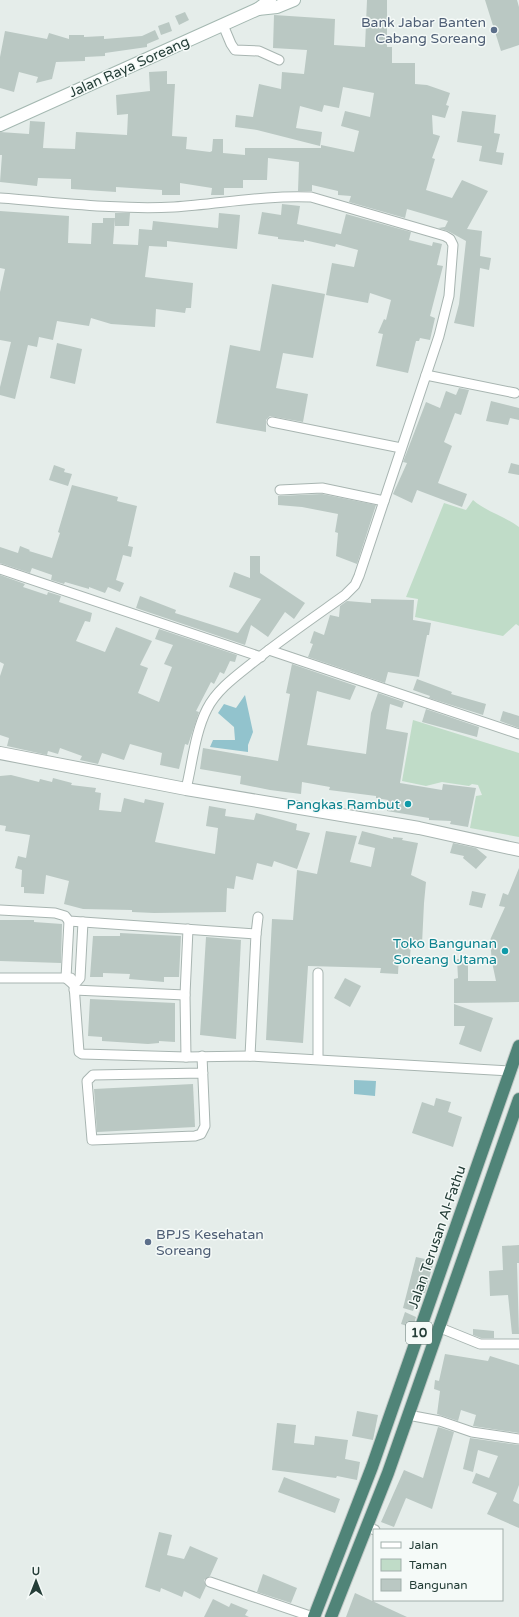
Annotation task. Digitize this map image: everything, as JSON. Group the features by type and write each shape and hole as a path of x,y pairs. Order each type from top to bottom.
{"highway":[{"name":"Jalan Terusan Al-Fathu","path":"314,1617 399,1389 519,1046"},
{"name":"10","path":"331,1617 371,1528 438,1327 519,1099"},
{"path":"399,1389 415,1394"}],"street":[{"name":"Jalan Raya Soreang","path":"0,125 258,9 270,0"},
{"name":"Jalan Raya Soreang","path":"258,9 277,7 294,0"},
{"path":"223,25 230,44 235,50 259,51 279,60"},
{"path":"0,198 109,206 173,207 289,196 311,197 445,236 450,239 453,245 449,296 439,336 363,564 354,585 345,595 238,674 214,697 206,710 200,729 186,790"},
{"path":"426,375 515,393"},
{"path":"272,422 401,448"},
{"path":"280,490 322,488 384,501"},
{"path":"0,569 261,657"},
{"path":"269,650 519,734"},
{"path":"0,753 186,790 419,828 519,850"},
{"path":"0,910 55,913 65,916 69,921 66,978 74,988 79,1052 82,1054 186,1057 250,1056 510,1071"},
{"path":"250,1056 258,917"},
{"path":"69,921 256,934"},
{"path":"74,988 80,978 83,922"},
{"path":"186,1057 185,995 188,929"},
{"path":"318,973 318,1059"},
{"path":"0,978 80,978"},
{"path":"74,988 185,995"},
{"path":"202,1056 203,1073 205,1126 201,1134 172,1137 92,1140 87,1081 89,1077 93,1075 203,1073"},
{"path":"438,1327 480,1344 519,1344"},
{"path":"408,1415 440,1421 472,1432 519,1439"},
{"path":"210,1582 314,1617"}],"green space":[{"path":"473,500 484,508 519,527 519,626 516,624 503,636 415,617 418,599 406,597 444,503 466,510"},
{"path":"413,720 519,753 519,837 470,828 476,796 482,795 478,785 472,784 469,786 442,782 426,786 402,781"}],"water":[{"path":"245,695 253,732 248,745 248,752 210,747 213,740 235,740 234,727 218,713 224,704 236,708"},
{"path":"354,1080 376,1081 375,1096 354,1094"}],"building":[{"path":"367,0 387,0 387,47 392,47 392,63 415,63 415,84 427,85 450,93 446,105 449,106 445,118 432,115 433,134 440,136 432,158 435,159 426,190 452,198 462,180 488,191 467,229 482,231 480,256 491,258 489,270 480,268 474,327 454,323 459,304 466,241 448,231 438,228 445,227 448,221 407,209 405,218 349,202 351,196 338,195 338,191 312,185 312,191 298,191 299,162 268,158 267,180 243,180 243,188 224,188 224,195 211,195 212,188 180,183 180,195 162,195 162,190 116,187 116,192 71,189 71,179 38,178 37,186 0,182 2,155 0,155 0,132 29,134 30,121 45,122 43,148 75,149 76,132 127,135 128,114 117,115 116,95 150,91 149,72 167,71 167,84 175,84 172,136 187,137 186,149 210,152 212,151 213,139 223,139 223,153 245,155 245,148 321,148 321,145 354,152 359,131 341,126 345,111 370,117 374,93 343,87 339,108 324,105 322,112 300,106 296,128 322,132 320,146 257,130 235,127 236,115 253,117 259,84 281,89 282,72 304,74 307,50 273,48 274,15 335,19 334,45 365,47"},
{"path":"485,0 517,0 519,7 519,45 501,51"},
{"path":"185,12 189,20 179,25 175,16"},
{"path":"169,22 172,31 161,35 158,26"},
{"path":"155,30 159,39 147,44 147,47 105,53 105,56 85,57 85,61 56,62 52,79 36,83 38,77 19,72 14,92 0,88 0,57 5,31 47,39 49,33 69,39 69,35 84,35 84,37 104,36 104,39 142,36"},
{"path":"462,111 496,115 494,133 500,134 496,152 504,153 502,165 479,161 482,146 457,142"},
{"path":"282,204 300,206 297,224 341,234 346,214 411,232 409,240 432,246 433,242 442,244 437,265 443,266 430,316 435,318 430,340 420,338 419,341 416,341 408,373 376,366 383,334 378,333 384,319 386,320 391,300 370,293 368,303 326,295 332,263 354,267 358,250 336,244 335,247 304,240 304,242 278,239 278,237 258,234 262,212 281,215"},
{"path":"0,211 69,216 68,243 91,244 92,223 103,223 103,218 115,218 113,244 138,245 139,229 152,230 153,221 218,228 219,213 240,215 237,249 167,241 167,247 149,246 145,277 193,283 191,308 186,308 185,313 156,309 155,327 111,324 91,318 89,326 57,321 53,340 39,337 37,347 28,345 15,399 0,395 0,387 11,342 0,340 0,292 5,269 0,268"},
{"path":"115,213 130,213 129,226 115,226"},
{"path":"272,284 325,294 313,358 283,353 276,388 308,394 303,422 270,416 266,420 266,432 216,423 230,345 260,351"},
{"path":"57,343 82,349 75,384 50,378"},
{"path":"459,388 469,390 461,415 455,413 444,442 452,446 438,483 467,494 462,507 417,490 412,503 393,494 407,463 403,462 426,402 440,408 446,391 456,395"},
{"path":"491,401 519,408 519,420 510,418 508,425 486,421"},
{"path":"511,463 519,465 519,475 508,473"},
{"path":"54,465 65,469 64,472 72,474 68,486 49,480"},
{"path":"72,485 118,497 117,501 137,506 128,546 133,547 131,557 123,555 116,580 124,583 120,592 108,587 105,593 89,587 89,589 65,582 64,584 51,580 52,575 32,568 30,573 0,563 0,547 18,553 20,546 30,550 29,551 52,558"},
{"path":"322,494 376,505 357,564 336,556 338,533 335,532 338,514 302,507 278,505 278,496"},
{"path":"250,556 260,556 260,573 305,603 294,619 285,612 268,637 251,625 245,645 136,608 140,596 176,610 175,613 238,633 261,599 229,587 234,572 250,578"},
{"path":"0,575 25,584 23,587 47,595 48,592 61,596 59,602 92,613 90,622 85,621 76,641 105,652 116,627 152,641 140,665 148,668 138,693 159,702 172,667 164,664 173,645 155,639 159,629 237,655 235,662 230,661 224,674 220,672 214,684 211,682 196,711 199,712 188,745 185,744 179,769 160,765 162,753 130,744 124,760 102,753 98,764 80,760 82,756 60,748 58,754 48,751 47,755 7,746 9,738 0,735 0,676 4,664 0,662"},
{"path":"371,599 414,600 413,620 431,623 429,635 427,635 419,677 388,672 385,683 308,657 313,644 310,643 314,631 324,635 330,615 339,617 340,606 347,601 371,603"},
{"path":"292,664 356,686 350,700 317,691 307,745 366,754 371,713 378,693 404,702 402,708 390,704 386,729 408,733 400,783 442,790 443,784 476,788 468,827 450,824 451,821 429,820 429,818 387,811 388,800 376,798 376,796 329,790 330,787 302,782 301,794 270,790 240,784 241,776 200,769 203,748 278,761 290,694 286,693"},
{"path":"417,679 452,692 451,694 486,704 483,715 429,698 430,696 413,690"},
{"path":"426,709 479,727 477,737 422,722"},
{"path":"503,711 519,716 519,728 500,721"},
{"path":"11,775 39,782 40,779 52,782 53,778 72,783 71,785 96,788 95,792 101,793 99,810 121,812 124,798 144,803 145,799 164,803 155,842 215,854 218,828 206,826 209,806 226,809 225,816 254,820 256,813 283,820 297,824 296,830 310,833 297,869 274,861 272,867 257,863 253,880 236,876 234,889 227,888 226,912 154,913 132,912 132,910 83,909 64,904 69,881 46,875 44,894 24,893 24,887 21,887 22,870 15,868 18,856 26,858 30,835 5,831 6,826 0,825 0,776"},
{"path":"326,831 357,836 350,862 371,867 375,848 358,844 362,831 393,839 393,837 403,838 402,840 418,843 411,875 426,882 422,944 411,943 410,957 399,956 398,974 380,973 381,968 308,966 303,1043 266,1040 272,919 293,920 297,870 317,874"},
{"path":"453,843 476,848 487,857 476,869 463,858 464,856 450,853"},
{"path":"519,868 519,1002 454,1003 454,979 458,978 457,959 468,959 468,981 496,981 492,962 490,940 505,907 499,906 503,893 508,895"},
{"path":"472,891 486,894 482,908 469,905"},
{"path":"0,920 34,920 34,922 62,924 61,963 0,961"},
{"path":"120,933 181,936 179,977 164,977 164,982 129,979 130,974 103,973 103,977 90,977 93,936 120,936"},
{"path":"206,937 241,940 236,1039 200,1035"},
{"path":"345,978 361,986 350,1007 334,998"},
{"path":"90,999 175,1003 175,1042 159,1041 159,1043 148,1044 102,1041 102,1037 88,1036"},
{"path":"454,1004 493,1018 481,1052 459,1044 465,1026 454,1026"},
{"path":"193,1084 195,1127 97,1132 94,1089"},
{"path":"436,1098 451,1102 448,1112 462,1117 453,1147 412,1133 422,1102 434,1106"},
{"path":"519,1245 519,1263 517,1263 519,1334 512,1334 508,1295 490,1296 489,1271 503,1270 502,1246"},
{"path":"416,1257 434,1261 425,1293 419,1292 413,1311 403,1308"},
{"path":"405,1312 416,1317 413,1328 401,1324"},
{"path":"473,1329 494,1331 494,1338 481,1338 473,1335"},
{"path":"445,1354 488,1361 490,1356 519,1365 519,1433 473,1426 476,1415 461,1410 458,1421 437,1414 440,1391 434,1389 435,1380 439,1381"},
{"path":"357,1411 378,1415 373,1440 352,1436"},
{"path":"277,1423 296,1425 294,1443 314,1445 315,1436 348,1440 345,1459 360,1462 357,1480 337,1476 336,1478 272,1470"},
{"path":"438,1427 454,1432 432,1509 406,1498 394,1527 381,1522 404,1470 423,1478"},
{"path":"470,1438 519,1445 519,1485 513,1501 519,1504 519,1528 487,1514 497,1493 472,1483 476,1473 489,1478 498,1456 478,1450 473,1472 463,1469"},
{"path":"284,1477 340,1499 335,1513 278,1492"},
{"path":"159,1532 172,1535 167,1555 184,1559 190,1546 218,1558 210,1576 204,1580 206,1586 200,1599 184,1591 182,1597 161,1588 160,1592 145,1587"},
{"path":"263,1574 297,1588 291,1603 257,1592"},
{"path":"355,1593 407,1617 346,1617"},
{"path":"213,1599 229,1607 231,1603 248,1610 245,1615 249,1617 204,1617"}],"place":[{"name":"Bank Jabar Banten Cabang Soreang","path":"494,30"},
{"name":"Pangkas Rambut","path":"408,804"},
{"name":"Toko Bangunan Soreang Utama","path":"505,951"},
{"name":"BPJS Kesehatan Soreang","path":"148,1242"}]}
